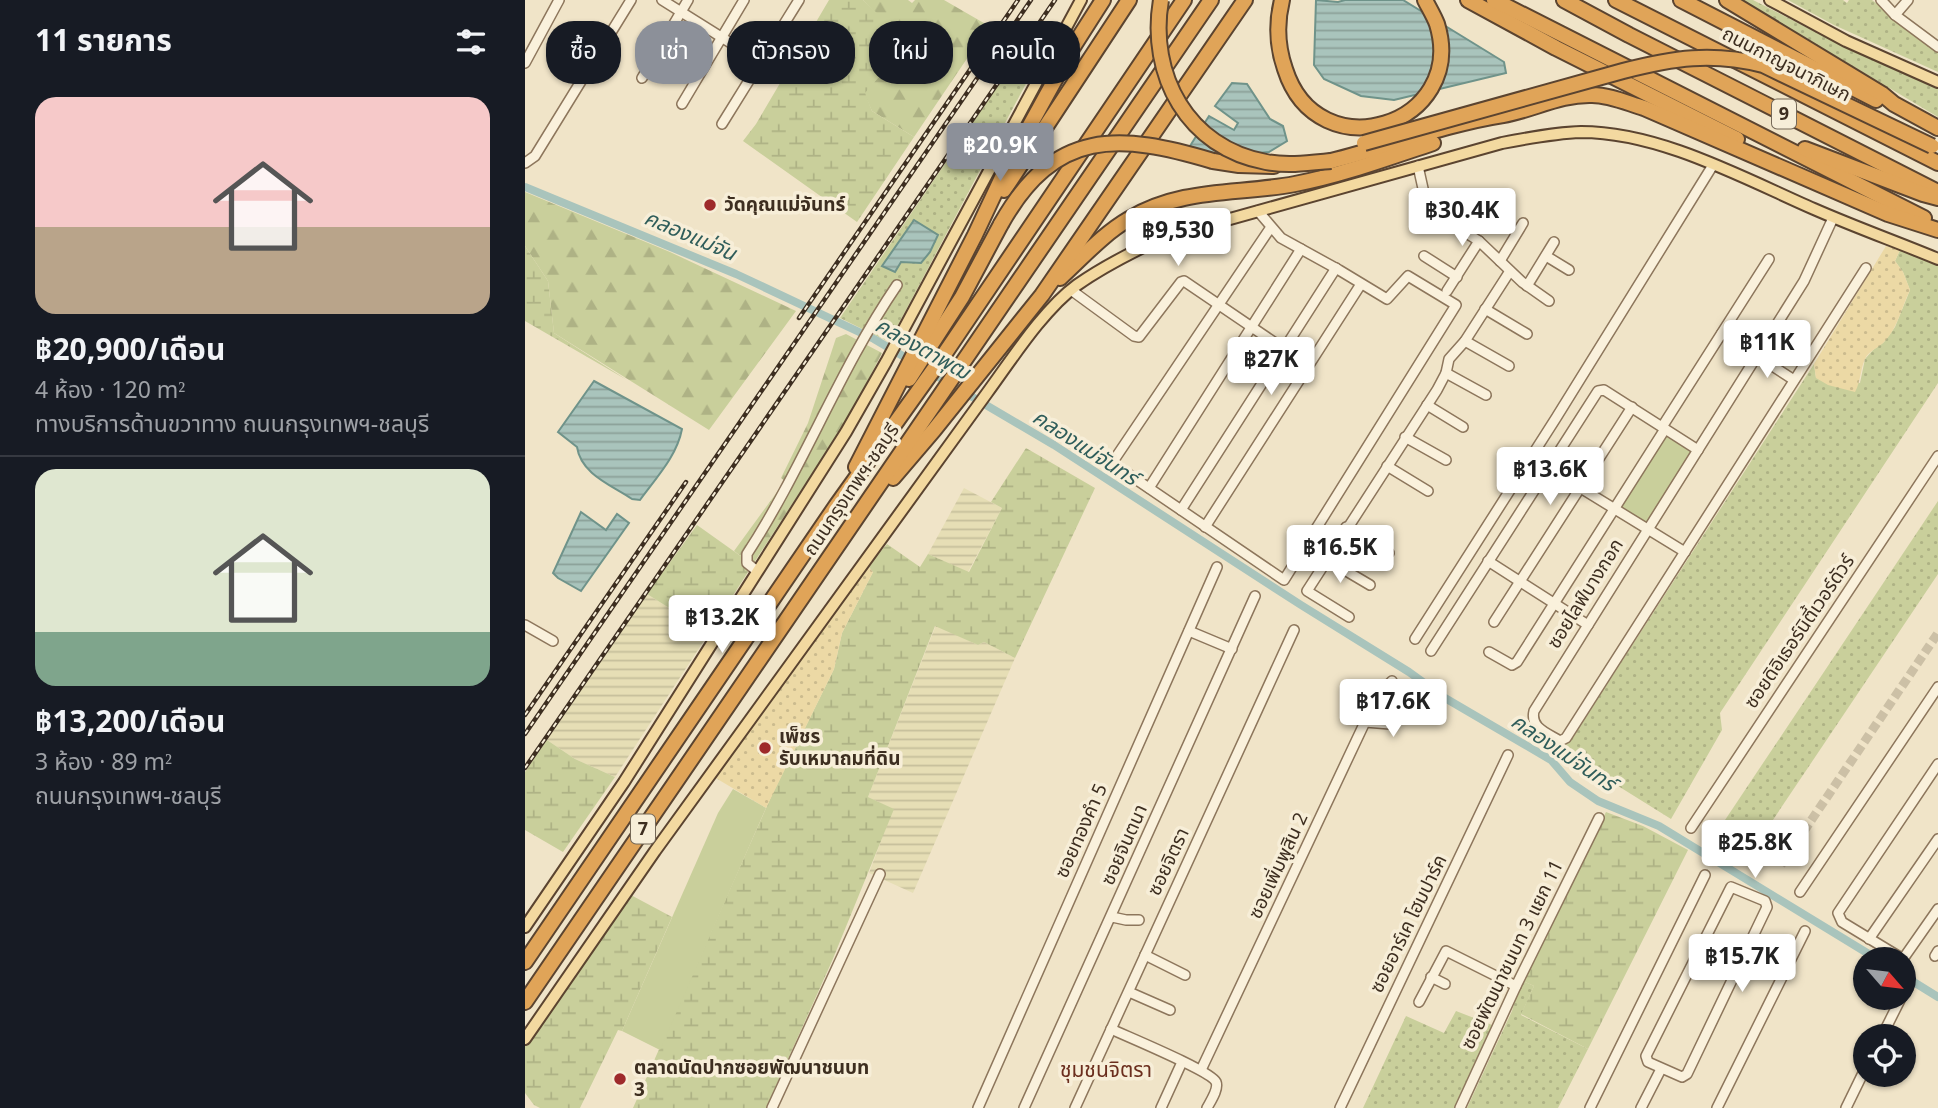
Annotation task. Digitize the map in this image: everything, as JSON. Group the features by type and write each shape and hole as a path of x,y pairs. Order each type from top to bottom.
{"highway":[{"path":"836,506 878,423 913,378 922,350 1006,169 1073,47 1103,0"},
{"path":"975,235 1129,0"},
{"path":"1161,0 1157,23 1160,60 1172,94 1186,115 1203,132 1236,153 1269,163 1331,161 1373,151 1471,120 1503,115 1573,96 1591,95 1609,97 1644,108 1888,214 1938,227"},
{"name":"ถนนกรุงเทพฯ-ชลบุรี","path":"525,962 836,506 913,378 939,362 1184,0"},
{"name":"ถนนกรุงเทพฯ-ชลบุรี","path":"525,1002 1211,0"},
{"path":"852,524 955,404 1042,295 1245,0"},
{"path":"1282,0 1278,44 1293,90 1312,111 1336,125 1367,128 1386,125 1416,106 1435,81 1440,58 1437,25 1425,0"},
{"path":"1468,0 1556,48 1755,148 1789,170"},
{"path":"1494,0 1938,227"},
{"name":"9","path":"1564,0 1938,192"},
{"name":"ถนนกาญจนาภิเษก","path":"1616,0 1938,163"},
{"path":"1681,0 1875,99 1894,104"},
{"path":"1727,0 1882,94 1894,104 1938,128"},
{"path":"922,350 962,297 1022,190 1040,171 1061,158 1089,148 1121,142 1138,143 1227,164 1253,166 1289,163 1653,63 1695,57 1724,57 1763,65 1935,147"},
{"path":"1042,295 1113,229 1156,205 1197,194 1293,184 1336,175 1490,123 1503,115"},
{"path":"1757,133 1938,198"}],"main road":[{"path":"525,927 624,782 846,432 1081,0"},
{"path":"1770,0 1846,41 1938,82"},
{"path":"525,1039 655,850 1040,323 1071,290 1115,260 1163,238 1501,143 1542,135 1583,132 1626,137 1689,155 1833,218 1938,259"}],"street":[{"path":"525,63 559,0"},
{"path":"525,163 535,156 631,0"},
{"path":"662,0 727,41"},
{"path":"676,21 688,0"},
{"path":"682,104 744,0"},
{"path":"786,21 799,0"},
{"path":"1881,0 1895,15 1936,42"},
{"path":"1895,15 1908,0"},
{"path":"722,124 747,84"},
{"path":"1415,639 1713,165"},
{"path":"1418,166 1424,193 1431,207 1479,241 1527,286 1549,301"},
{"path":"1470,235 1492,200"},
{"path":"1258,211 1281,238 1387,299 1408,276 1456,305 1284,580 1112,463 1271,227"},
{"name":"ซอยไลฟ์บางกอก","path":"1685,552 1566,738 1560,741 1533,722 1534,711 1804,281 1833,218"},
{"path":"1500,261 1523,223"},
{"path":"1447,291 1479,241"},
{"path":"1527,286 1554,242"},
{"path":"1149,488 1301,249"},
{"path":"1424,256 1457,276"},
{"path":"1546,256 1569,270"},
{"path":"1489,652 1514,665 1769,259"},
{"path":"1181,510 1336,268"},
{"path":"1548,468 1685,552 1866,268"},
{"path":"1349,617 1307,591 1427,405 1446,373 1449,359 1465,341 1510,271"},
{"path":"1071,290 1139,337 1181,282 1219,304 1284,349"},
{"path":"1205,527 1361,284"},
{"path":"757,571 747,563 747,554 791,481 859,348 897,285"},
{"path":"1485,309 1527,334"},
{"path":"1722,332 1794,380"},
{"path":"1465,341 1509,366"},
{"path":"1446,373 1486,395"},
{"path":"1431,651 1598,391 1604,390 1698,450"},
{"path":"1427,405 1463,427"},
{"path":"1494,622 1632,407"},
{"path":"1405,437 1445,460"},
{"name":"ซอยดิอิเธอร์นิตี้เวอร์ดัวร์","path":"1691,828 1938,456"},
{"path":"1387,466 1428,491"},
{"path":"1346,527 1389,554"},
{"path":"1326,559 1370,585"},
{"path":"1488,561 1588,625"},
{"name":"ซอยทองคำ 5","path":"978,1108 1217,567"},
{"name":"ซอยจินตนา","path":"1024,1108 1255,596"},
{"path":"525,625 553,641"},
{"name":"ซอยจิตรา","path":"1075,1108 1294,630"},
{"path":"1189,631 1232,649"},
{"name":"ซอยเพิ่มพูสิน 2","path":"1201,1070 1365,722 1370,706 1392,681"},
{"path":"1800,892 1938,687"},
{"path":"1365,722 1390,724 1399,709"},
{"name":"ซอยอาร์เค โฮมปาร์ค","path":"1340,1108 1509,755"},
{"path":"1938,764 1840,906 1838,913 1842,922 1903,959 1938,909"},
{"name":"ซอยพัฒนาชนบท 3 แยก 11","path":"1460,1108 1598,818"},
{"path":"1869,939 1938,839"},
{"path":"772,1108 880,874"},
{"path":"1590,1108 1705,875"},
{"path":"1735,887 1765,901 1767,907 1686,1073 1682,1077 1661,1069 1648,1062 1646,1056 1729,889 1735,887"},
{"path":"1112,917 1139,920"},
{"path":"1717,1108 1805,931"},
{"path":"1419,1002 1444,951 1516,986"},
{"path":"1145,955 1185,975"},
{"path":"1431,977 1445,984"},
{"path":"1129,992 1170,1010"},
{"path":"1111,1029 1201,1070 1216,1081 1217,1086 1207,1108"},
{"path":"1161,1108 1182,1062"},
{"path":"1641,1108 1661,1069"},
{"path":"1846,1108 1856,1087"}],"shaded area":[{"path":"964,488 1002,508 968,572 928,554"},
{"path":"647,594 709,633 615,777 575,759 547,740"},
{"path":"936,625 978,645 984,642 1015,658 913,893 869,873 893,809 868,797"}],"green space":[{"path":"829,0 863,0 886,21 869,21 869,84 873,84 865,93 872,111 914,137 857,222 743,141 780,84 855,84 855,21 817,21"},
{"path":"863,0 908,0 912,3 915,0 944,0 980,21 967,21 967,59 953,79 953,21 882,19"},
{"path":"1742,0 1753,0 1847,48 1938,88 1938,117"},
{"path":"1788,0 1843,0 1847,3 1849,0 1872,0 1938,51 1938,72 1834,25"},
{"path":"872,84 950,84 914,137 872,111 864,93"},
{"path":"999,84 1026,84 889,342 840,318"},
{"path":"525,192 670,252 796,311 709,430 554,333 548,281 525,246"},
{"path":"525,246 548,281 554,333 627,380 525,321"},
{"path":"1900,250 1938,266 1938,383 1720,713 1722,730 1671,819 1554,746 1571,740 1814,364 1816,378 1860,383 1865,359 1884,342 1895,327 1910,290 1895,261"},
{"path":"846,334 882,353 850,415 748,572 742,557 734,551 785,481 781,478 808,423 836,338"},
{"path":"1666,434 1692,451 1645,524 1619,507"},
{"path":"1026,448 1095,488 1015,658 984,642 978,645 935,626 868,797 894,809 832,961 766,1108 633,1108 771,797 834,669 842,633 873,572 868,566 887,544 920,567 928,554 969,572 1002,508 991,502"},
{"path":"1938,501 1938,574 1742,866 1709,844"},
{"path":"697,525 742,557 748,572 709,633 647,594"},
{"path":"547,740 575,759 615,777 563,852 525,830 525,772"},
{"path":"733,789 766,808 660,1050 622,1031 718,813"},
{"path":"1606,812 1643,826 1688,850 1588,1049 1521,1014 1534,986 1521,980"},
{"path":"629,894 672,917 622,1031 618,1030 580,1108 540,1108 534,1105 525,1093 525,1045"},
{"path":"1521,980 1534,986 1521,1015 1588,1049 1558,1108 1467,1108 1512,1011"},
{"path":"1456,1011 1492,1025 1454,1108 1363,1108 1406,1016 1444,1033"}],"sand":[{"path":"1886,246 1900,250 1895,261 1910,290 1893,329 1863,363 1855,392 1828,385 1816,378 1814,364"},
{"path":"868,566 873,572 842,633 834,669 766,808 714,777"}],"water":[{"path":"1316,0 1403,0 1504,62 1506,73 1394,100 1361,96 1324,79 1314,65"},
{"path":"1232,83 1247,84 1270,119 1283,126 1287,141 1269,152 1197,159 1190,146 1209,116 1234,130 1238,123 1215,106"},
{"path":"914,220 938,235 930,252 921,263 901,262 895,272 882,266"},
{"path":"594,381 682,429 671,458 640,500 632,499 598,478 584,465 577,447 558,432"},
{"path":"581,512 606,530 617,514 629,523 581,591 553,573"}],"waterway":[{"name":"คลองแม่จันทร์","path":"525,187 736,274 874,339 1054,445 1409,672 1445,698 1551,760 1570,782 1598,801 1659,826 1857,947"},
{"name":"คลองแม่จันทร์","path":"1916,983 1938,997"}],"tunnel":[{"path":"1781,865 1938,633"}],"railway":[{"path":"799,318 1018,0"},
{"path":"525,734 1031,0"},
{"path":"525,768 1055,0"},
{"path":"525,715 686,482"}],"place":[{"name":"วัดคุณแม่จันทร์","path":"710,205"},
{"name":"เพ็ชร รับเหมาถมที่ดิน","path":"765,748"},
{"name":"ตลาดนัดปากซอยพัฒนาชนบท 3","path":"620,1079"}],"district":[{"name":"ชุมชนจิตรา","path":"1106,1070"}],"water label":[{"name":"คลองแม่จัน","path":"690,236"},
{"name":"คลองตาพุฒ","path":"922,349"}]}
